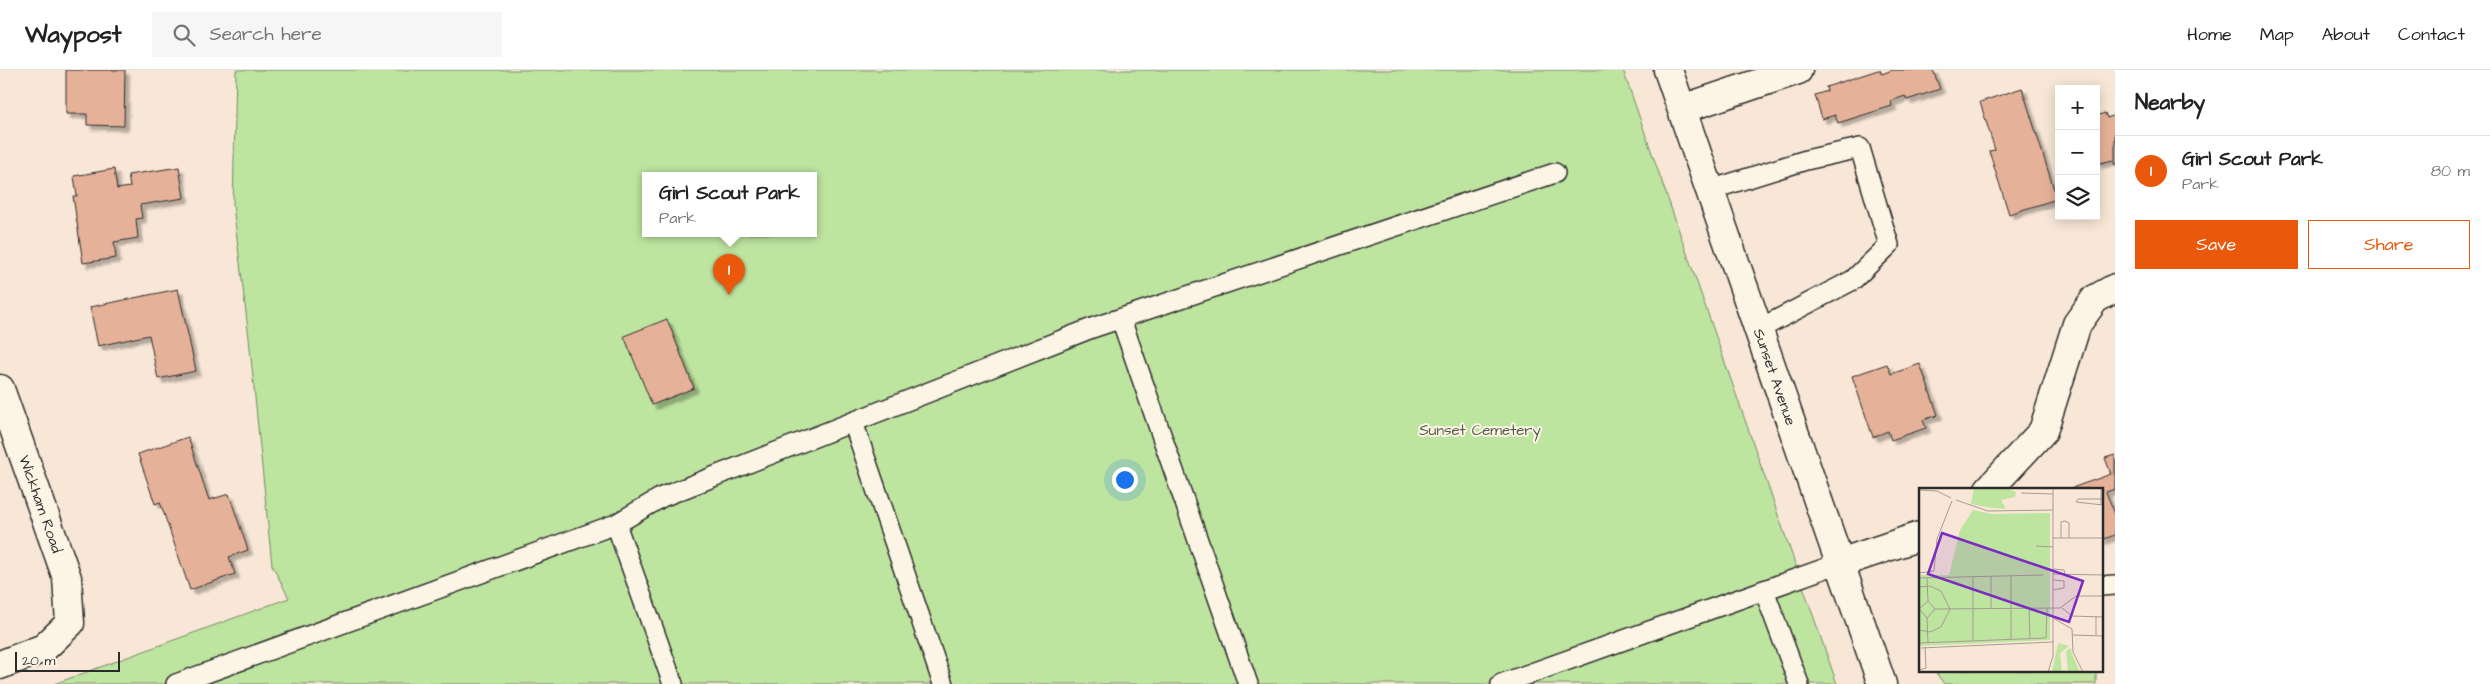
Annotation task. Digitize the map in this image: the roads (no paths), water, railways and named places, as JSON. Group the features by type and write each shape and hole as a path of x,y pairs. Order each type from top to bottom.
{"street":[{"name":"Sunset Avenue","path":"1668,70 1882,684"},
{"path":"1682,109 1798,70"},
{"path":"1990,488 2043,431 2078,324 2094,299 2115,288"},
{"name":"Wickham Road","path":"0,389 67,578 70,623 44,648 0,665"},
{"path":"1840,563 1919,536"}],"lane":[{"path":"1710,190 1806,160 1860,148 1889,246 1853,280 1759,328"},
{"path":"176,684 616,524 662,497 1092,328 1555,173"},
{"path":"1122,319 1248,684"},
{"path":"853,422 943,684"},
{"path":"616,524 673,684"},
{"path":"1501,684 1525,680 1840,563"},
{"path":"2102,586 2115,585"},
{"path":"1764,590 1799,684"}],"place":[{"name":"Girl Scout Park","path":"729,295"}],"park label":[{"name":"Sunset Cemetery","path":"1480,430"}]}
